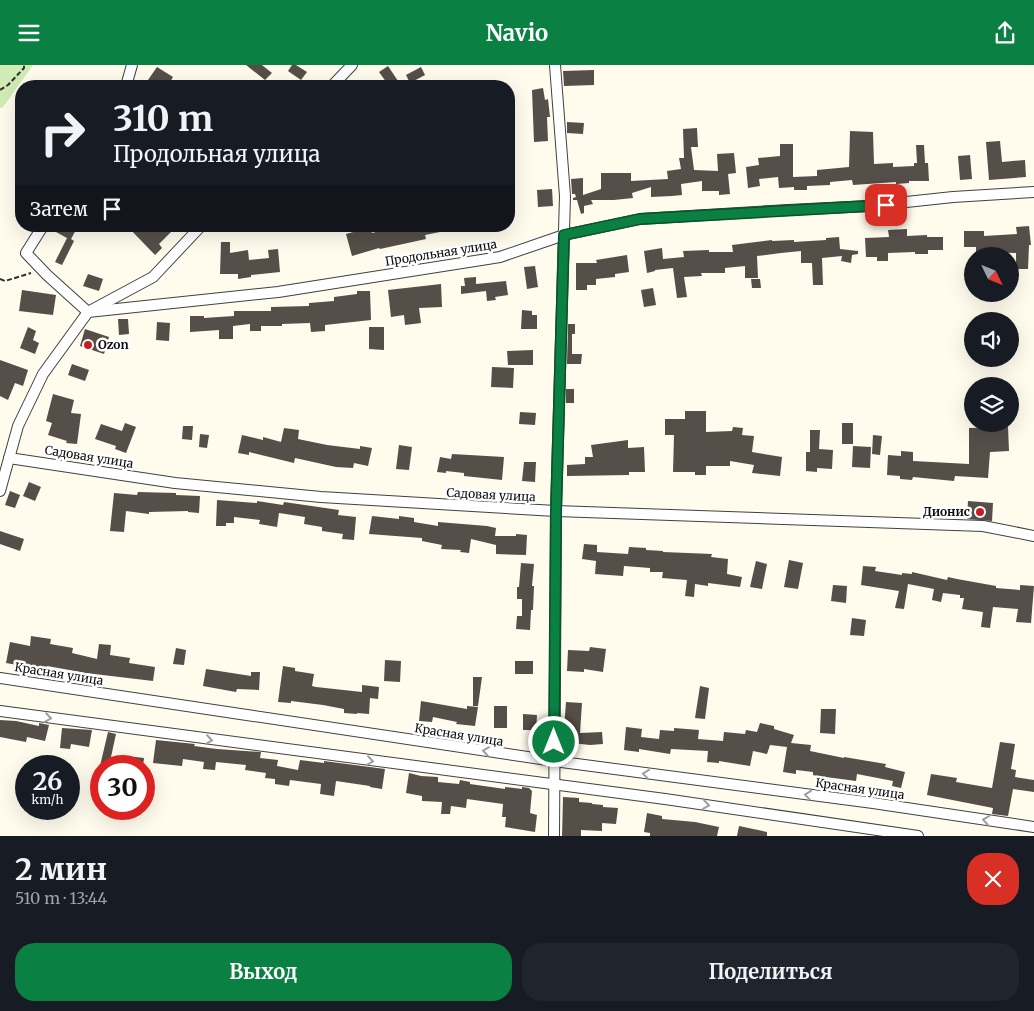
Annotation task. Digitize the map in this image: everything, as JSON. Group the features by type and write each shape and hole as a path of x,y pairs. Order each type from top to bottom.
{"street":[{"path":"128,80 132,65"},
{"path":"338,80 352,65"},
{"path":"554,836 556,511 565,196 555,65"},
{"name":"Продольная улица","path":"88,313 278,291 500,257 564,235 640,219 788,209 869,206 953,197 1034,192"},
{"path":"38,232 26,253 88,313"},
{"path":"0,491 18,426 43,374 88,313 153,277 195,232"},
{"name":"Садовая улица","path":"9,458 175,483 311,496 556,511 983,526 1034,536"},
{"name":"Красная улица","path":"0,678 554,761 873,803 1034,827"},
{"path":"0,711 684,802 918,836"}],"path":[{"path":"0,90 8,85 24,68 24,65"},
{"path":"0,279 5,281 38,270 47,275"}],"green space":[{"path":"0,65 33,65 22,80 15,80 15,90 3,107 0,108"}],"building":[{"path":"246,65 262,65 272,73 265,80"},
{"path":"292,65 296,65 307,72 301,80 288,71"},
{"path":"388,66 397,80 385,80 379,72"},
{"path":"157,67 173,77 171,80 148,80"},
{"path":"421,67 425,75 416,80 408,80 406,75"},
{"path":"594,70 594,85 564,86 563,71"},
{"path":"543,88 545,100 548,99 550,117 547,117 548,141 534,142 532,90"},
{"path":"567,122 584,123 583,134 567,133"},
{"path":"697,128 698,147 691,147 694,170 718,171 717,154 734,153 736,173 728,174 730,194 719,195 719,191 702,191 702,181 681,184 682,195 651,197 651,187 632,193 633,198 591,200 593,204 584,206 584,213 581,214 577,200 573,200 576,197 575,194 572,194 571,179 583,178 583,195 601,189 601,173 631,173 631,181 668,179 667,171 681,169 679,158 684,158 683,129"},
{"path":"850,131 873,132 874,164 893,163 893,167 914,166 914,163 917,163 916,145 924,145 929,181 853,185 852,180 830,182 830,185 807,186 807,190 794,190 794,187 779,188 778,177 759,179 760,186 748,188 746,167 759,165 758,158 780,156 780,144 793,144 793,177 817,176 817,170 849,167"},
{"path":"1000,141 1002,162 1025,160 1026,177 989,180 986,142"},
{"path":"970,155 972,179 960,180 958,156"},
{"path":"552,189 553,206 538,207 537,190"},
{"path":"1029,226 1031,245 1029,245 1028,269 1019,269 1019,247 964,247 964,231 984,231 984,236 1017,234 1016,227"},
{"path":"907,229 907,236 927,235 927,237 943,237 943,250 928,250 928,254 915,254 915,252 888,253 888,261 877,261 877,257 866,257 865,238 889,237 888,230"},
{"path":"56,232 75,232 71,239 74,241 62,265 55,262 67,238"},
{"path":"133,232 171,232 159,244 162,248 155,255"},
{"path":"353,232 440,232 425,235 426,239 379,248 352,256 346,234"},
{"path":"839,237 840,249 858,251 858,254 852,255 851,263 841,261 842,256 822,258 823,285 813,285 812,263 801,263 801,251 757,256 758,278 745,278 745,266 725,268 725,273 701,273 702,276 684,277 687,297 677,298 673,268 647,273 644,251 662,248 663,259 684,257 683,251 709,250 709,252 733,252 732,245 772,240 794,240 794,242 826,240 826,238"},
{"path":"221,242 230,242 230,253 248,250 249,260 269,258 268,250 278,249 280,272 251,275 251,277 238,279 238,274 220,274"},
{"path":"627,255 629,272 615,274 615,277 596,279 596,285 587,285 587,290 576,290 576,263 597,263 596,260"},
{"path":"535,266 538,287 527,289 524,267"},
{"path":"88,274 103,279 99,291 83,286"},
{"path":"476,277 476,284 506,281 508,295 495,297 496,300 487,301 486,291 461,294 461,286 465,286 464,278"},
{"path":"751,279 760,279 761,288 752,288"},
{"path":"441,284 442,307 419,308 421,323 405,325 404,315 391,317 388,290"},
{"path":"653,288 656,305 644,307 641,290"},
{"path":"22,290 56,295 53,315 19,311"},
{"path":"357,291 370,291 371,320 325,325 325,331 311,332 310,323 261,326 261,331 250,331 250,324 233,326 233,339 219,339 219,330 190,332 190,316 204,316 204,318 234,316 234,311 271,311 271,307 309,306 309,303 334,301 334,297 357,294"},
{"path":"522,310 532,311 532,315 537,315 537,329 521,329"},
{"path":"118,319 128,319 129,334 119,335"},
{"path":"157,322 170,323 169,341 156,340"},
{"path":"568,324 575,324 575,334 572,334 572,354 582,354 581,364 567,364"},
{"path":"28,327 36,331 33,340 39,343 35,354 20,348"},
{"path":"369,327 384,327 384,350 369,349"},
{"path":"85,329 109,337 104,354 80,346"},
{"path":"533,350 533,365 508,365 507,351"},
{"path":"0,360 28,370 23,386 15,383 8,400 0,396"},
{"path":"72,364 89,370 85,381 68,375"},
{"path":"492,367 514,368 513,388 491,387"},
{"path":"566,389 574,389 574,403 566,403"},
{"path":"53,394 74,400 71,413 81,414 77,444 66,443 67,441 48,435 52,423 46,421"},
{"path":"685,411 706,411 706,432 732,431 733,427 743,428 742,435 754,436 752,452 782,457 780,476 752,473 754,465 730,461 730,466 706,466 706,475 695,475 695,472 673,472 674,435 665,435 665,419 685,419"},
{"path":"520,412 536,413 535,425 519,424"},
{"path":"125,423 136,427 126,453 115,449 116,446 95,439 101,424 122,431"},
{"path":"842,423 853,423 853,444 842,444"},
{"path":"183,426 193,426 192,440 182,439"},
{"path":"284,428 299,430 298,439 327,445 360,449 360,446 372,448 368,466 354,463 353,468 336,467 295,458 294,463 249,452 249,455 238,453 242,435 263,440 263,437 281,442"},
{"path":"810,430 820,430 819,449 833,450 832,469 817,468 817,472 806,471 806,452 810,452"},
{"path":"969,432 1008,432 1009,451 990,452 988,478 955,476 954,481 913,477 912,480 900,479 900,476 887,475 888,455 901,456 901,451 913,452 913,461 969,464"},
{"path":"200,434 209,435 207,448 199,447"},
{"path":"873,435 882,436 880,455 872,454"},
{"path":"628,440 628,448 644,447 645,472 629,472 629,475 567,476 567,465 585,464 585,457 593,457 591,445"},
{"path":"399,445 412,447 409,470 396,469"},
{"path":"853,446 871,447 870,468 852,467"},
{"path":"452,454 504,457 502,480 464,476 464,473 437,472 440,457 451,459"},
{"path":"524,462 536,462 535,482 522,481"},
{"path":"29,482 41,487 35,501 23,496"},
{"path":"10,491 20,495 15,508 5,505"},
{"path":"138,492 200,496 199,513 188,511 149,512 149,514 126,511 124,532 110,531 114,493 137,495"},
{"path":"217,500 257,503 257,501 283,505 284,502 339,510 338,515 356,517 354,540 342,539 343,534 322,531 322,527 304,524 305,517 279,513 277,527 259,524 260,520 234,517 234,523 226,523 226,526 216,526"},
{"name":"Дионис","path":"968,501 993,503 992,521 967,519"},
{"path":"372,516 399,519 399,516 414,518 414,522 438,526 438,522 487,526 496,528 495,536 527,535 526,555 496,554 496,545 471,539 469,553 460,552 461,550 441,549 442,545 422,541 422,538 369,534"},
{"path":"0,531 24,539 20,551 0,544"},
{"path":"584,544 597,545 597,552 628,554 629,547 663,552 712,554 711,557 728,559 727,574 742,577 740,587 708,583 708,586 695,584 694,597 685,596 687,580 662,578 663,572 650,572 650,568 624,566 623,576 595,574 596,561 582,559"},
{"path":"789,560 803,563 798,589 784,587"},
{"path":"756,561 767,564 762,589 750,587"},
{"path":"521,563 534,564 532,586 534,586 533,610 531,610 530,630 516,629 517,616 522,616 522,599 517,599"},
{"path":"863,566 876,567 875,571 902,575 902,573 912,574 912,572 947,580 948,577 996,586 996,588 1020,590 1020,585 1034,586 1031,623 1016,622 1018,609 993,607 990,628 981,627 983,612 962,609 964,598 960,598 960,595 943,593 941,602 932,600 934,589 908,584 904,609 895,608 899,591 861,585"},
{"path":"833,585 847,586 846,603 831,601"},
{"path":"852,618 866,620 864,636 850,635"},
{"path":"31,636 51,639 50,644 73,648 72,653 97,659 99,644 111,645 110,655 130,658 129,663 155,667 153,681 47,666 46,670 6,663 10,642 30,646"},
{"path":"590,647 606,649 603,672 584,669 584,672 567,671 568,650 589,651"},
{"path":"176,648 186,650 184,665 173,664"},
{"path":"385,660 401,661 400,682 384,681"},
{"path":"515,661 533,661 533,674 515,674"},
{"path":"283,666 295,668 295,671 314,674 312,686 316,687 362,692 362,685 379,687 378,699 370,698 369,714 344,713 344,709 323,705 291,701 291,703 278,702"},
{"path":"206,669 251,676 251,672 260,672 259,690 237,689 236,692 203,686"},
{"path":"473,677 482,677 478,706 473,706"},
{"path":"700,686 709,688 705,719 695,718"},
{"path":"421,701 467,709 467,706 478,707 475,726 456,724 457,722 433,717 432,722 419,721"},
{"path":"566,702 582,703 580,733 602,732 603,744 590,745 563,742"},
{"path":"494,706 507,706 507,728 494,728"},
{"path":"821,709 836,709 835,734 820,733"},
{"path":"523,714 537,715 536,730 523,730"},
{"path":"0,720 39,726 39,723 49,725 45,741 27,737 26,742 0,737"},
{"path":"760,723 774,726 774,729 794,735 791,743 811,745 810,751 886,764 885,767 905,772 901,788 892,786 893,781 857,774 856,781 826,778 813,775 813,772 796,770 796,774 783,772 787,747 770,745 767,754 753,751 750,766 719,761 719,763 707,762 708,751 671,749 670,754 639,749 639,752 624,750 626,727 642,729 641,737 659,739 660,730 674,731 674,728 699,730 698,739 723,741 724,732 745,734 746,730 757,732"},
{"path":"62,728 92,730 89,747 71,744 70,749 60,748"},
{"path":"108,732 116,734 111,755 103,755"},
{"path":"156,740 195,744 194,746 217,749 261,752 260,758 278,760 277,766 298,770 300,760 324,763 324,761 385,769 382,789 336,781 334,796 320,794 321,784 290,780 289,786 275,784 275,779 265,778 266,773 245,770 246,765 216,762 215,770 203,769 204,762 183,759 182,766 155,763"},
{"path":"1000,742 1015,744 1011,769 1016,770 1015,777 1034,780 1034,792 1013,789 1008,816 992,814 993,808 927,795 931,774 957,778 956,782 992,788"},
{"path":"409,773 438,777 438,782 459,784 460,780 470,782 470,784 505,789 505,787 529,788 532,791 530,813 537,815 535,832 505,827 506,817 502,817 503,804 467,799 466,808 451,806 450,814 441,814 442,802 422,801 422,796 406,793"},
{"path":"563,797 579,798 579,802 618,808 616,824 602,823 602,831 581,830 581,836 562,836"},
{"path":"647,813 662,816 662,819 695,822 719,827 717,836 650,836 650,833 644,832"},
{"path":"739,826 767,832 767,836 737,836"}],"place":[{"name":"Ozon","path":"88,345"},
{"name":"Дионис","path":"980,512"}],"route":[{"path":"554,742 556,511 564,235 640,219 788,209 886,205"}]}
